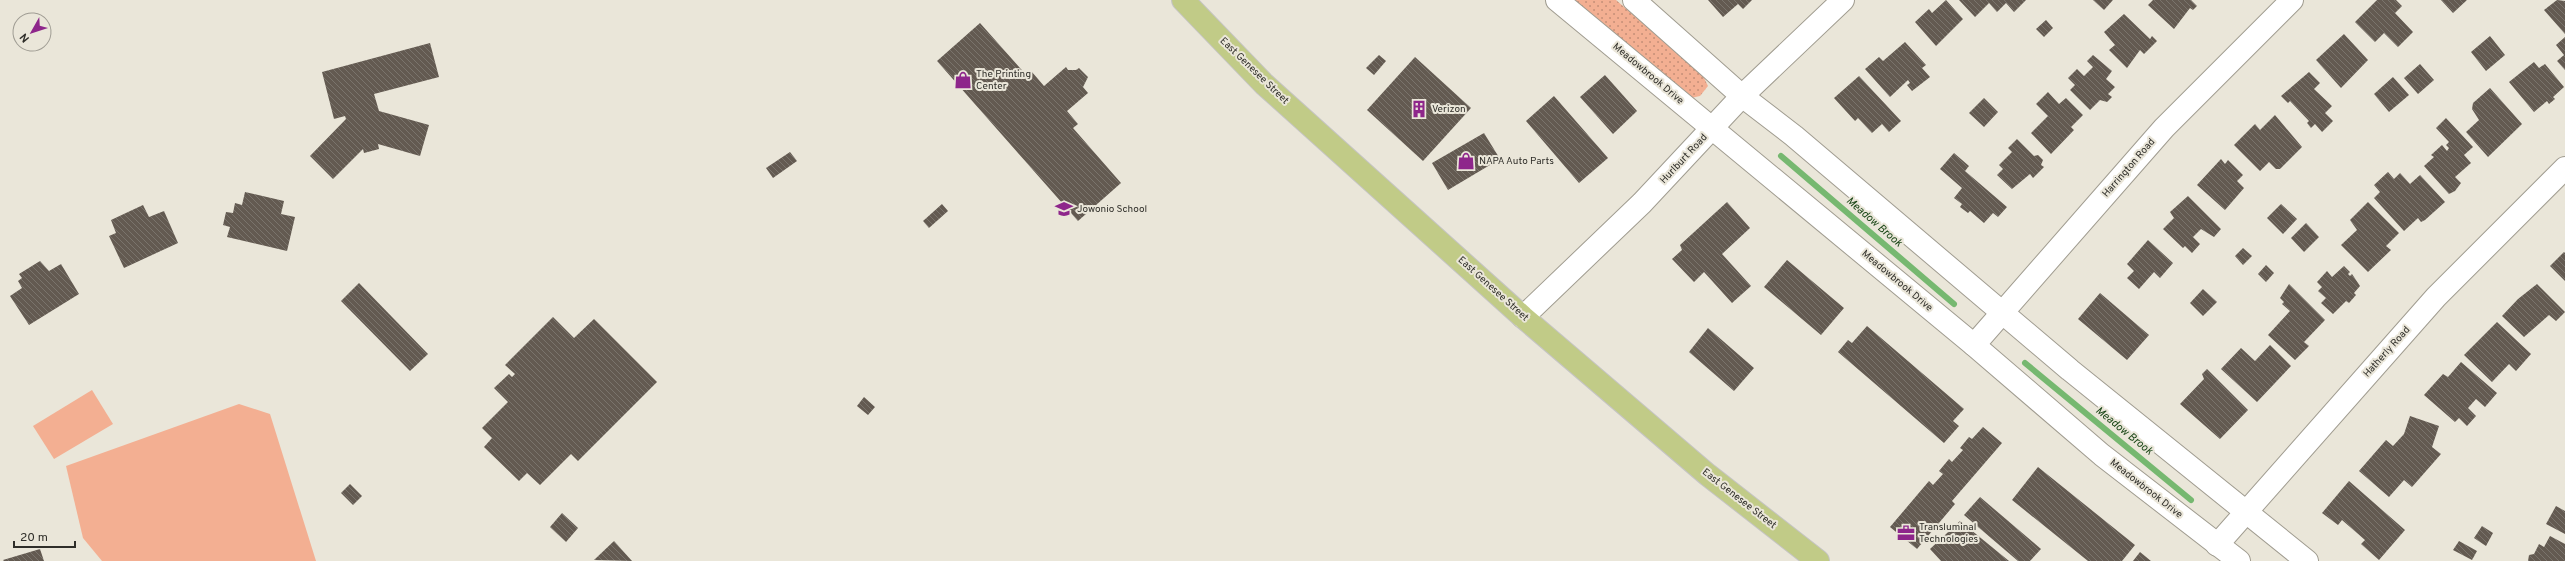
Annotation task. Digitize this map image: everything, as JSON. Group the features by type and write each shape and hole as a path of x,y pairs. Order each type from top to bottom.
{"main road":[{"name":"East Genesee Street","path":"1183,0 1264,84 1523,317 1708,475 1818,561"}],"street":[{"name":"Meadowbrook Drive","path":"1557,0 1974,344 2102,455 2239,561"},
{"path":"1634,0 1742,96 1800,141 2070,370 2246,510 2307,561"},
{"name":"Hurlburt Road","path":"1523,317 1642,204 1742,96 1843,0"},
{"name":"Harrington Road","path":"1974,344 2164,128 2292,0"},
{"name":"Hatherly Road","path":"2217,545 2246,510 2436,297 2565,168"}],"shaded area":[{"path":"1570,0 1616,0 1702,74 1708,86 1700,96 1691,98"},
{"path":"92,390 113,424 54,459 33,426"},
{"path":"239,404 270,414 316,561 102,561 83,538 66,466"}],"building":[{"path":"1708,0 1752,0 1743,9 1738,4 1723,17"},
{"path":"1946,0 1963,19 1936,46 1915,22 1929,9 1932,13"},
{"path":"1959,0 2026,0 2014,12 2006,3 1997,12 1989,3 1975,17"},
{"path":"2093,0 2113,0 2104,10"},
{"path":"2153,0 2191,0 2197,6 2193,10 2190,8 2174,29 2148,5"},
{"path":"2377,0 2396,0 2402,6 2395,13 2413,32 2398,47 2384,33 2375,42 2355,22"},
{"path":"2441,0 2467,0 2453,13"},
{"path":"2557,0 2565,1 2565,34 2544,10"},
{"path":"2124,14 2150,39 2152,36 2157,41 2144,54 2140,50 2127,68 2109,50 2115,45 2104,32"},
{"path":"2046,20 2053,28 2044,37 2036,29"},
{"path":"980,23 1027,76 1032,72 1044,86 1066,67 1068,70 1076,70 1079,68 1088,77 1083,87 1088,93 1067,111 1078,124 1073,128 1121,183 1078,221 937,61"},
{"path":"2344,34 2368,60 2341,88 2316,60"},
{"path":"2490,36 2505,55 2486,71 2471,52"},
{"path":"2565,37 2565,70 2557,61 2564,55 2556,45"},
{"path":"1905,42 1926,65 1922,68 1930,77 1912,91 1907,85 1910,83 1908,80 1890,97 1865,69 1879,57 1883,61"},
{"path":"430,43 439,77 374,94 379,111 429,125 420,156 378,144 379,149 364,153 363,149 333,179 310,156 346,119 345,116 334,119 322,72"},
{"path":"1379,55 1386,61 1374,75 1366,68"},
{"path":"2093,55 2112,71 2106,79 2115,87 2108,94 2112,97 2107,102 2100,100 2090,110 2070,90 2075,85 2068,78 2077,69 2084,76 2093,67 2087,61"},
{"name":"Verizon","path":"1415,57 1471,108 1423,161 1367,110"},
{"path":"2534,62 2539,68 2545,64 2564,87 2553,97 2555,99 2549,104 2547,101 2534,112 2509,82"},
{"path":"2420,64 2434,80 2418,94 2404,78"},
{"path":"2309,72 2320,83 2314,89 2332,106 2325,113 2333,121 2322,132 2315,124 2311,128 2307,123 2309,121 2290,101 2288,103 2281,96"},
{"path":"1605,75 1637,111 1613,134 1580,97"},
{"path":"1859,76 1901,121 1889,132 1882,124 1872,133 1858,118 1855,121 1834,98"},
{"path":"2393,77 2409,95 2389,112 2374,94"},
{"path":"2490,88 2522,124 2488,157 2466,132 2479,120 2472,109 2473,103"},
{"path":"2048,92 2059,104 2066,98 2083,115 2071,127 2074,130 2051,154 2031,133 2048,116 2036,104"},
{"path":"1554,96 1608,158 1579,183 1526,121"},
{"path":"1984,98 1998,112 1984,127 1969,113"},
{"path":"2275,115 2302,147 2280,169 2276,169 2269,162 2260,171 2234,145 2255,124 2260,130"},
{"path":"2446,118 2473,147 2464,155 2471,163 2455,177 2461,183 2455,191 2449,194 2424,166 2434,157 2431,155 2442,145 2447,151 2449,148 2446,145 2449,142 2436,128"},
{"name":"NAPA Auto Parts","path":"1484,133 1500,159 1448,190 1432,163"},
{"path":"2017,139 2034,156 2038,155 2043,160 2041,165 2044,167 2033,178 2030,174 2012,189 1997,175 2003,169 1999,165 2012,152 2008,148"},
{"path":"790,152 797,161 773,178 766,168"},
{"path":"1954,153 1969,166 1965,171 2007,207 1998,217 1993,213 1984,223 1970,211 1968,213 1960,207 1962,204 1954,198 1962,188 1940,169"},
{"path":"2221,159 2225,164 2228,160 2243,175 2237,181 2244,188 2225,210 2197,185"},
{"path":"2388,172 2394,179 2400,173 2410,184 2420,175 2445,202 2425,220 2421,222 2418,218 2404,231 2374,198 2380,192 2374,185"},
{"path":"245,192 284,201 281,214 295,217 287,251 227,237 230,227 223,225 226,212 233,213 235,203 242,205"},
{"path":"2188,196 2221,229 2214,237 2201,229 2193,237 2200,244 2192,253 2185,246 2183,248 2163,229 2174,218 2170,212"},
{"path":"1727,202 1750,228 1722,254 1751,286 1732,303 1704,272 1694,282 1672,259 1682,250 1680,245"},
{"path":"2368,202 2399,233 2386,246 2391,250 2368,272 2341,245 2357,230 2350,220"},
{"path":"942,204 948,211 929,228 923,221"},
{"path":"2281,204 2297,219 2283,234 2267,218"},
{"path":"143,205 149,217 164,211 178,243 124,268 109,236 116,233 111,220"},
{"path":"2306,223 2319,237 2304,252 2291,238"},
{"path":"2148,240 2173,263 2160,278 2154,272 2139,289 2127,278 2134,271 2127,264"},
{"path":"2243,248 2252,256 2243,265 2235,256"},
{"path":"2564,252 2565,253 2565,281 2550,266"},
{"path":"1787,260 1844,308 1821,335 1764,287"},
{"path":"40,261 49,271 61,264 79,294 29,325 10,296 22,288 18,281 22,278 19,274"},
{"path":"2266,265 2274,273 2266,282 2258,274"},
{"path":"2344,266 2350,272 2348,274 2350,276 2352,274 2360,286 2354,293 2356,295 2349,303 2346,301 2333,314 2321,303 2326,298 2318,291 2322,287 2317,282 2327,271 2332,277"},
{"path":"359,283 428,354 410,371 341,301"},
{"path":"2289,284 2325,320 2304,342 2309,346 2295,360 2268,335 2290,311 2282,304 2284,302 2280,298"},
{"path":"2537,284 2565,312 2556,321 2549,315 2524,337 2502,316 2518,299"},
{"path":"2203,289 2217,302 2203,316 2190,303"},
{"path":"2100,293 2149,335 2127,360 2078,319"},
{"path":"553,317 574,338 594,319 657,382 578,461 571,454 540,485 527,473 519,481 484,447 492,438 482,428 508,402 494,388 509,374 512,377 515,374 505,365"},
{"path":"2497,322 2531,354 2516,371 2509,364 2492,382 2464,355"},
{"path":"1867,326 1964,409 1953,421 1959,426 1944,443 1838,352 1848,340 1852,343"},
{"path":"1708,328 1754,368 1734,391 1689,352"},
{"path":"2270,345 2291,366 2257,402 2221,369 2241,348 2255,361"},
{"path":"2461,362 2497,393 2485,407 2476,399 2468,408 2476,416 2467,426 2459,418 2455,422 2424,395 2443,374 2448,377"},
{"path":"2207,369 2248,410 2220,439 2180,404 2204,379 2202,374"},
{"path":"864,397 875,407 868,415 857,406"},
{"path":"2410,416 2439,426 2432,447 2441,454 2412,487 2404,480 2389,497 2359,471 2386,440 2393,446 2404,434"},
{"path":"1983,427 2002,443 1952,501 1955,504 1917,549 1890,527 1929,481 1933,485 1943,474 1939,471 1949,459 1952,462 1963,450 1960,448 1969,437 1972,439"},
{"path":"2038,467 2135,545 2122,561 2088,561 2012,500"},
{"path":"2349,481 2405,530 2379,560 2361,544 2365,540 2342,520 2338,525 2322,513"},
{"path":"350,484 362,496 353,505 341,493"},
{"path":"1980,497 2041,549 2030,561 2018,561 1964,515"},
{"path":"2556,506 2565,511 2565,534 2546,524"},
{"path":"562,513 578,528 566,542 550,527"},
{"path":"1960,521 2009,561 1941,561 1930,549"},
{"path":"2482,526 2493,533 2486,546 2474,538"},
{"path":"2550,536 2565,544 2565,561 2528,561 2529,555 2534,554 2539,544 2544,547"},
{"path":"614,541 632,561 594,560"},
{"path":"2459,541 2477,551 2472,560 2453,550"},
{"path":"40,549 44,561 3,560"},
{"path":"2140,552 2151,561 2133,561"}],"waterway":[{"name":"Meadow Brook","path":"1781,156 1954,304"},
{"name":"Meadow Brook","path":"2025,363 2191,500"}],"place":[{"name":"The Printing Center","path":"963,80"},
{"name":"Verizon","path":"1419,109"},
{"name":"NAPA Auto Parts","path":"1466,161"},
{"name":"Jowonio School","path":"1064,209"},
{"name":"Transluminal Technologies","path":"1906,533"}]}
